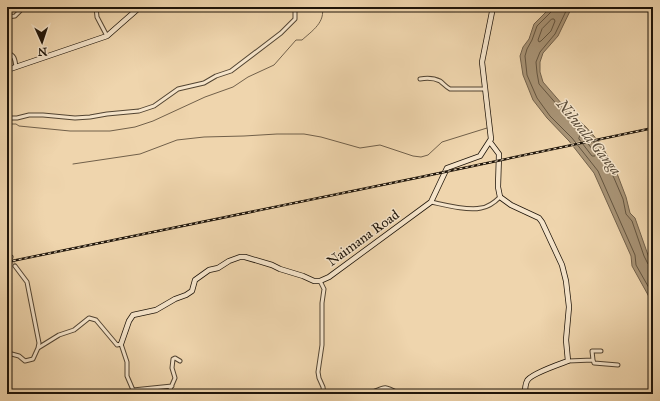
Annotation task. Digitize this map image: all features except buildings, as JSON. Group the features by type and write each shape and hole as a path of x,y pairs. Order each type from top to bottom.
{"street":[{"path":"7,17 15,16 20,12 20,7"},
{"path":"96,7 97,17 107,36"},
{"path":"7,70 107,36 140,7"},
{"path":"7,118 36,115 90,118 107,114 139,111 154,106 178,89 204,83 216,76 231,71 281,33 295,20 295,10 293,7"},
{"path":"483,7 493,8 482,62 491,139 490,142 499,154 498,187 500,197 539,218 563,267 569,297 566,339 568,361"},
{"path":"7,53 11,54 14,58 16,67"},
{"path":"420,79 427,77 440,81 450,90 485,89"},
{"name":"Naimana Road","path":"121,344 129,321 133,315 156,310 175,299 186,296 192,291 195,280 209,270 240,257 245,257 272,265 314,281 320,281 329,277 430,202 447,168 480,156 490,142"},
{"path":"430,202 470,209 482,208 491,204 500,197"},
{"path":"7,350 8,353 19,356 25,361 32,359 39,343 27,282 14,266"},
{"path":"320,281 324,289 322,303 322,345 318,372 324,394"},
{"path":"38,348 59,335 74,330 89,318 96,320 117,345 121,344 127,362 127,376 133,390 172,386"},
{"path":"593,360 592,352 601,351"},
{"path":"168,394 175,378 172,368 173,359 175,358 180,361"},
{"path":"518,394 525,394 525,385 529,378 568,361 593,360 594,363 618,365"},
{"path":"369,394 381,387 389,388 400,394"}],"water":[{"name":"Nilwala Ganga","path":"551,7 572,7 558,36 543,53 540,62 540,72 543,82 601,144 618,176 630,213 635,218 653,265 653,304 632,266 631,256 594,173 569,141 547,118 533,100 523,75 520,56 523,47 529,39 534,24"}],"pier":[{"path":"598,137 600,140 571,147 569,144"}],"waterway":[{"path":"7,124 70,131 110,131 135,127 153,121 205,97 233,87 248,77 274,65 296,40 302,40 314,30 322,17 322,7"},
{"path":"73,164 140,154 177,140 204,137 277,134 304,134 321,137 360,148 380,145 413,156 421,157 428,155 442,142 487,128"}],"tunnel":[{"path":"11,257 15,266"}],"railway":[{"path":"7,262 653,128"}]}
